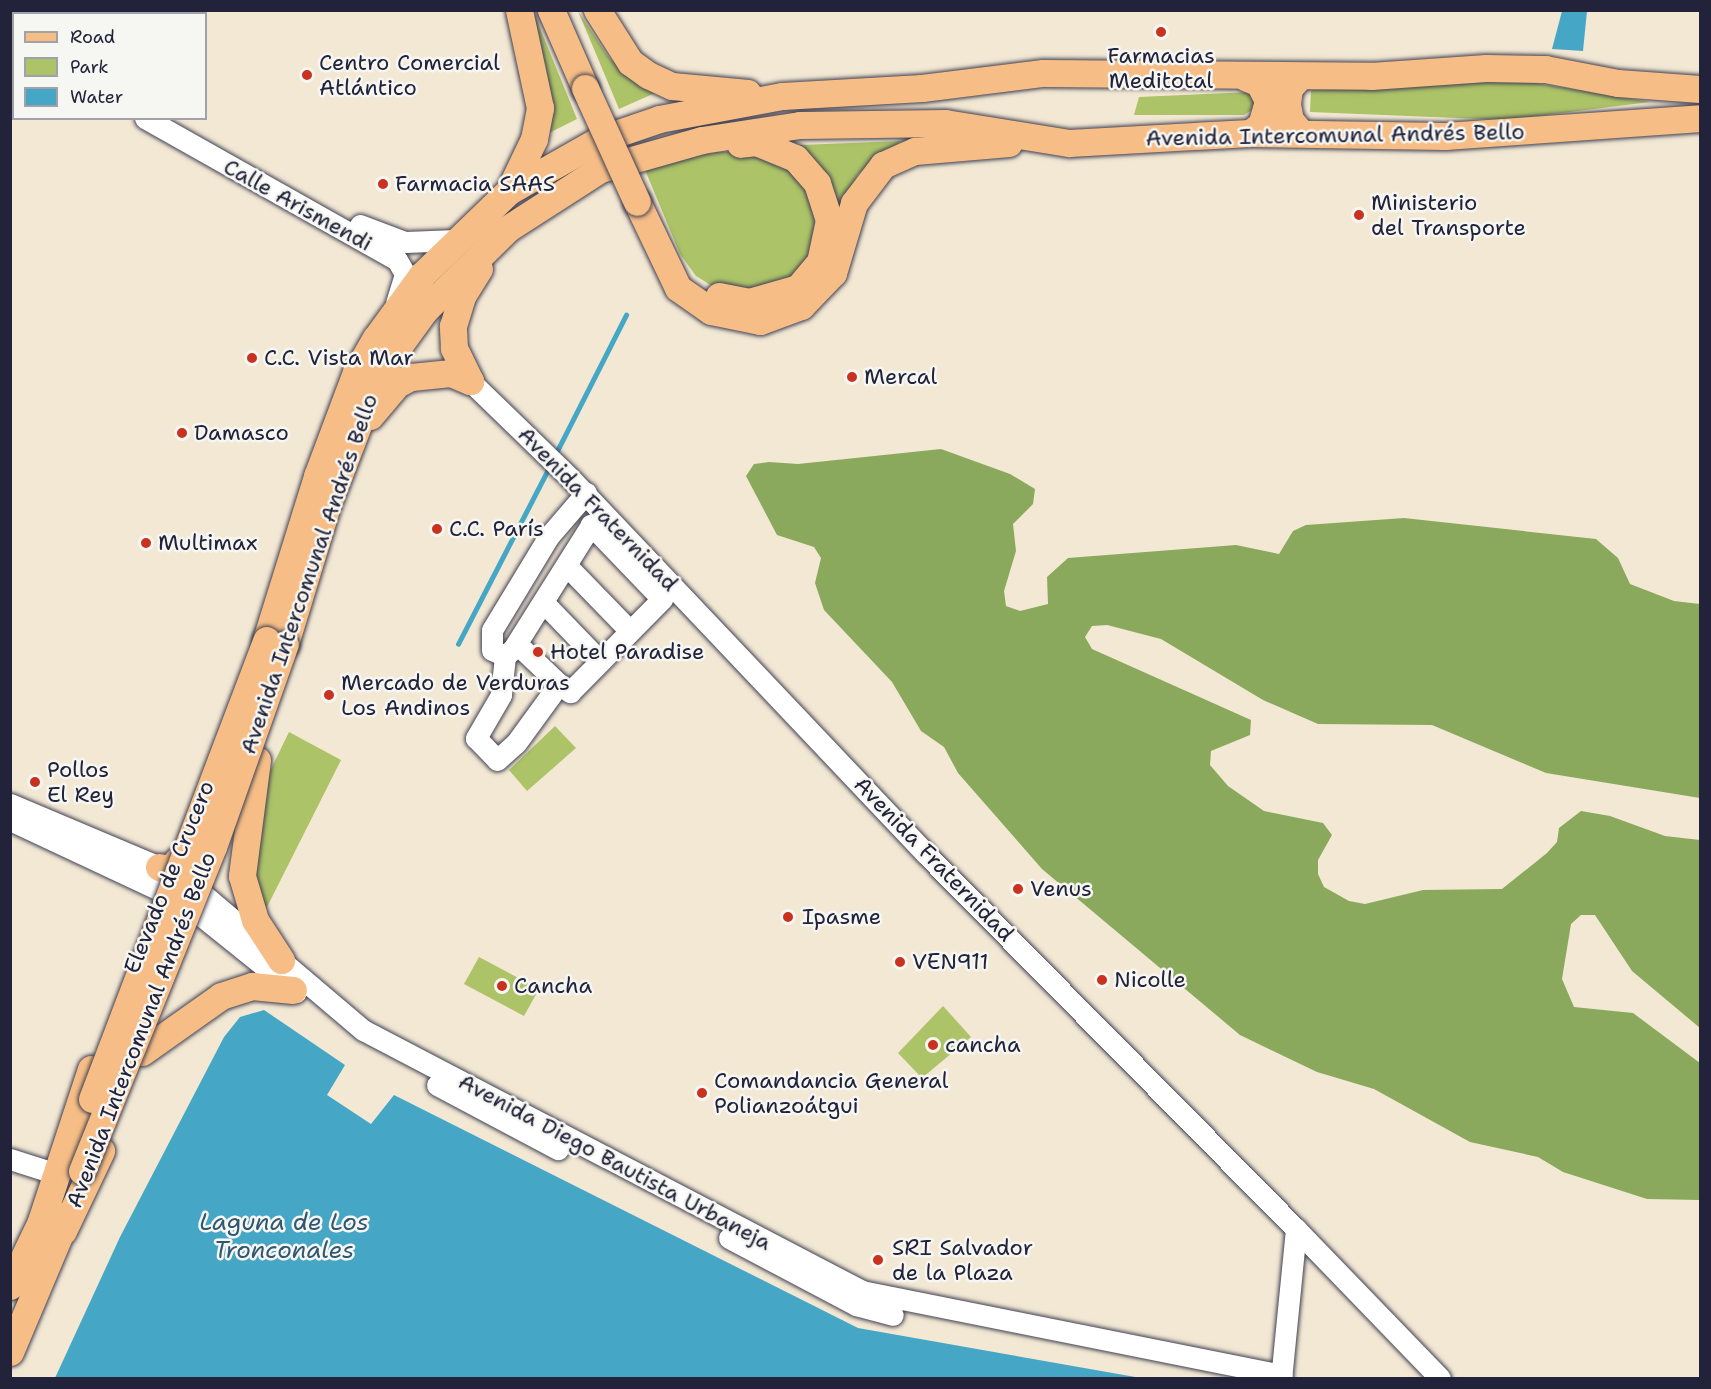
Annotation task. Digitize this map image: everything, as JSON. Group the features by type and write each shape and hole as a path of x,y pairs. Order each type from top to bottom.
{"main road":[{"path":"509,191 534,139 540,108 519,10"},
{"path":"550,10 592,86 643,200 678,288 711,311 760,321 801,306 826,281 854,203 883,165 915,151 1069,143"},
{"path":"569,10 592,86"},
{"path":"597,10 630,62 656,79 672,86 782,96"},
{"name":"Avenida Intercomunal Andrés Bello","path":"10,1352 52,1226 68,1169 275,642 356,372 390,318 457,240 509,191 573,152 621,132 782,96 1075,72 1245,77 1545,69 1618,83 1701,89"},
{"path":"1300,76 1289,88 1287,104 1290,120 1300,132"},
{"path":"1245,77 1259,83 1268,101 1261,125 1250,133"},
{"name":"Avenida Intercomunal Andrés Bello","path":"308,537 354,436 377,376 425,310 528,213 600,169 646,155 766,129 905,122 1069,143 1300,132 1445,136 1701,118"},
{"path":"643,200 686,272 701,288 728,300 784,296 820,262 829,220 825,203 817,183 795,158 756,142 646,155"},
{"path":"470,381 454,348 462,296 528,213"},
{"path":"354,436 384,397 411,377 451,373 470,381"},
{"name":"Elevado de Crucero","path":"52,1226 142,1053 257,760 308,537"},
{"name":"Elevado de Crucero","path":"68,1169 164,880 308,537"},
{"path":"257,760 242,876 255,920 281,960"},
{"path":"142,1053 221,996 252,986 293,990"},
{"name":"Avenida Intercomunal Andrés Bello","path":"10,1286 52,1226"}],"street":[{"name":"Calle Arismendi","path":"149,120 397,260 405,274 390,318"},
{"name":"Calle Arismendi","path":"178,120 379,235 429,245 457,240"},
{"name":"Avenida Fraternidad","path":"470,381 586,493 927,855 1440,1378"},
{"path":"559,684 503,758 491,757 476,738 501,695 511,650 595,525 662,597 570,692 559,684 511,650 492,650 492,630 549,536 586,493"},
{"path":"566,565 630,631"},
{"path":"543,602 600,662"},
{"name":"Avenida Diego Bautista Urbaneja","path":"10,804 164,880 202,904 281,960 363,1029 862,1291 1281,1377"},
{"name":"Avenida Diego Bautista Urbaneja","path":"10,820 164,880"},
{"name":"Avenida Diego Bautista Urbaneja","path":"202,904 293,990 357,1040 495,1118 856,1305 1230,1378"},
{"path":"10,1159 68,1169"},
{"path":"1281,1377 1296,1229"}],"green space":[{"path":"533,11 577,119 547,134"},
{"path":"578,11 610,59 655,93 619,109"},
{"path":"1516,80 1650,102 1507,120 1310,112 1311,90"},
{"path":"1251,92 1259,106 1244,115 1134,115 1139,97"},
{"path":"901,141 858,174 838,214 823,174 800,145"},
{"path":"718,152 753,152 780,163 803,182 812,205 816,231 808,259 788,286 766,295 717,289 696,276 680,254 643,165"},
{"path":"941,449 1010,474 1035,489 1033,504 1013,524 1016,551 1004,591 1006,606 1020,611 1048,604 1047,577 1068,558 1236,545 1279,554 1293,531 1306,525 1404,518 1596,539 1618,558 1630,584 1674,601 1700,604 1700,798 1546,773 1432,725 1318,724 1263,700 1161,639 1107,625 1092,626 1085,637 1092,649 1251,720 1250,735 1211,751 1210,765 1228,786 1264,811 1323,823 1332,835 1318,860 1318,874 1324,887 1349,901 1365,904 1423,890 1502,889 1547,853 1557,842 1559,828 1581,811 1610,816 1665,836 1700,840 1700,1028 1632,971 1595,915 1581,915 1571,924 1562,979 1574,1007 1633,1013 1700,1063 1700,1200 1647,1199 1563,1172 1538,1157 1470,1142 1374,1089 1317,1072 1240,1035 1042,869 958,773 944,747 921,731 892,682 824,610 815,583 821,558 814,547 777,535 746,476 754,464 769,462 798,464"},
{"path":"555,726 576,748 527,791 509,770"},
{"path":"289,732 341,760 262,917 247,876 255,802"},
{"name":"Cancha","path":"479,957 539,989 524,1016 464,984"},
{"name":"cancha","path":"943,1006 971,1037 922,1078 898,1053"}],"water":[{"path":"1562,11 1587,11 1583,51 1552,49"},
{"name":"Laguna de Los Tronconales","path":"264,1010 345,1065 327,1095 371,1124 394,1095 858,1328 1141,1378 55,1378 120,1237 224,1037 240,1017"}],"waterway":[{"path":"555,455 626,315"},
{"path":"458,644 549,468"}],"place":[{"name":"Farmacias Meditotal","path":"1161,32"},
{"name":"Centro Comercial Atlántico","path":"307,75"},
{"name":"Farmacia SAAS","path":"383,184"},
{"name":"Ministerio del Transporte","path":"1359,215"},
{"name":"C.C. Vista Mar","path":"252,358"},
{"name":"Mercal","path":"852,377"},
{"name":"Damasco","path":"182,433"},
{"name":"C.C. París","path":"437,529"},
{"name":"Multimax","path":"146,543"},
{"name":"Hotel Paradise","path":"538,652"},
{"name":"Mercado de Verduras Los Andinos","path":"329,695"},
{"name":"Pollos El Rey","path":"35,782"},
{"name":"Venus","path":"1018,889"},
{"name":"Ipasme","path":"788,917"},
{"name":"VEN911","path":"900,962"},
{"name":"Nicolle","path":"1102,980"},
{"name":"Cancha","path":"502,986"},
{"name":"cancha","path":"933,1045"},
{"name":"Comandancia General Polianzoátgui","path":"702,1093"},
{"name":"SRI Salvador de la Plaza","path":"878,1260"}]}
